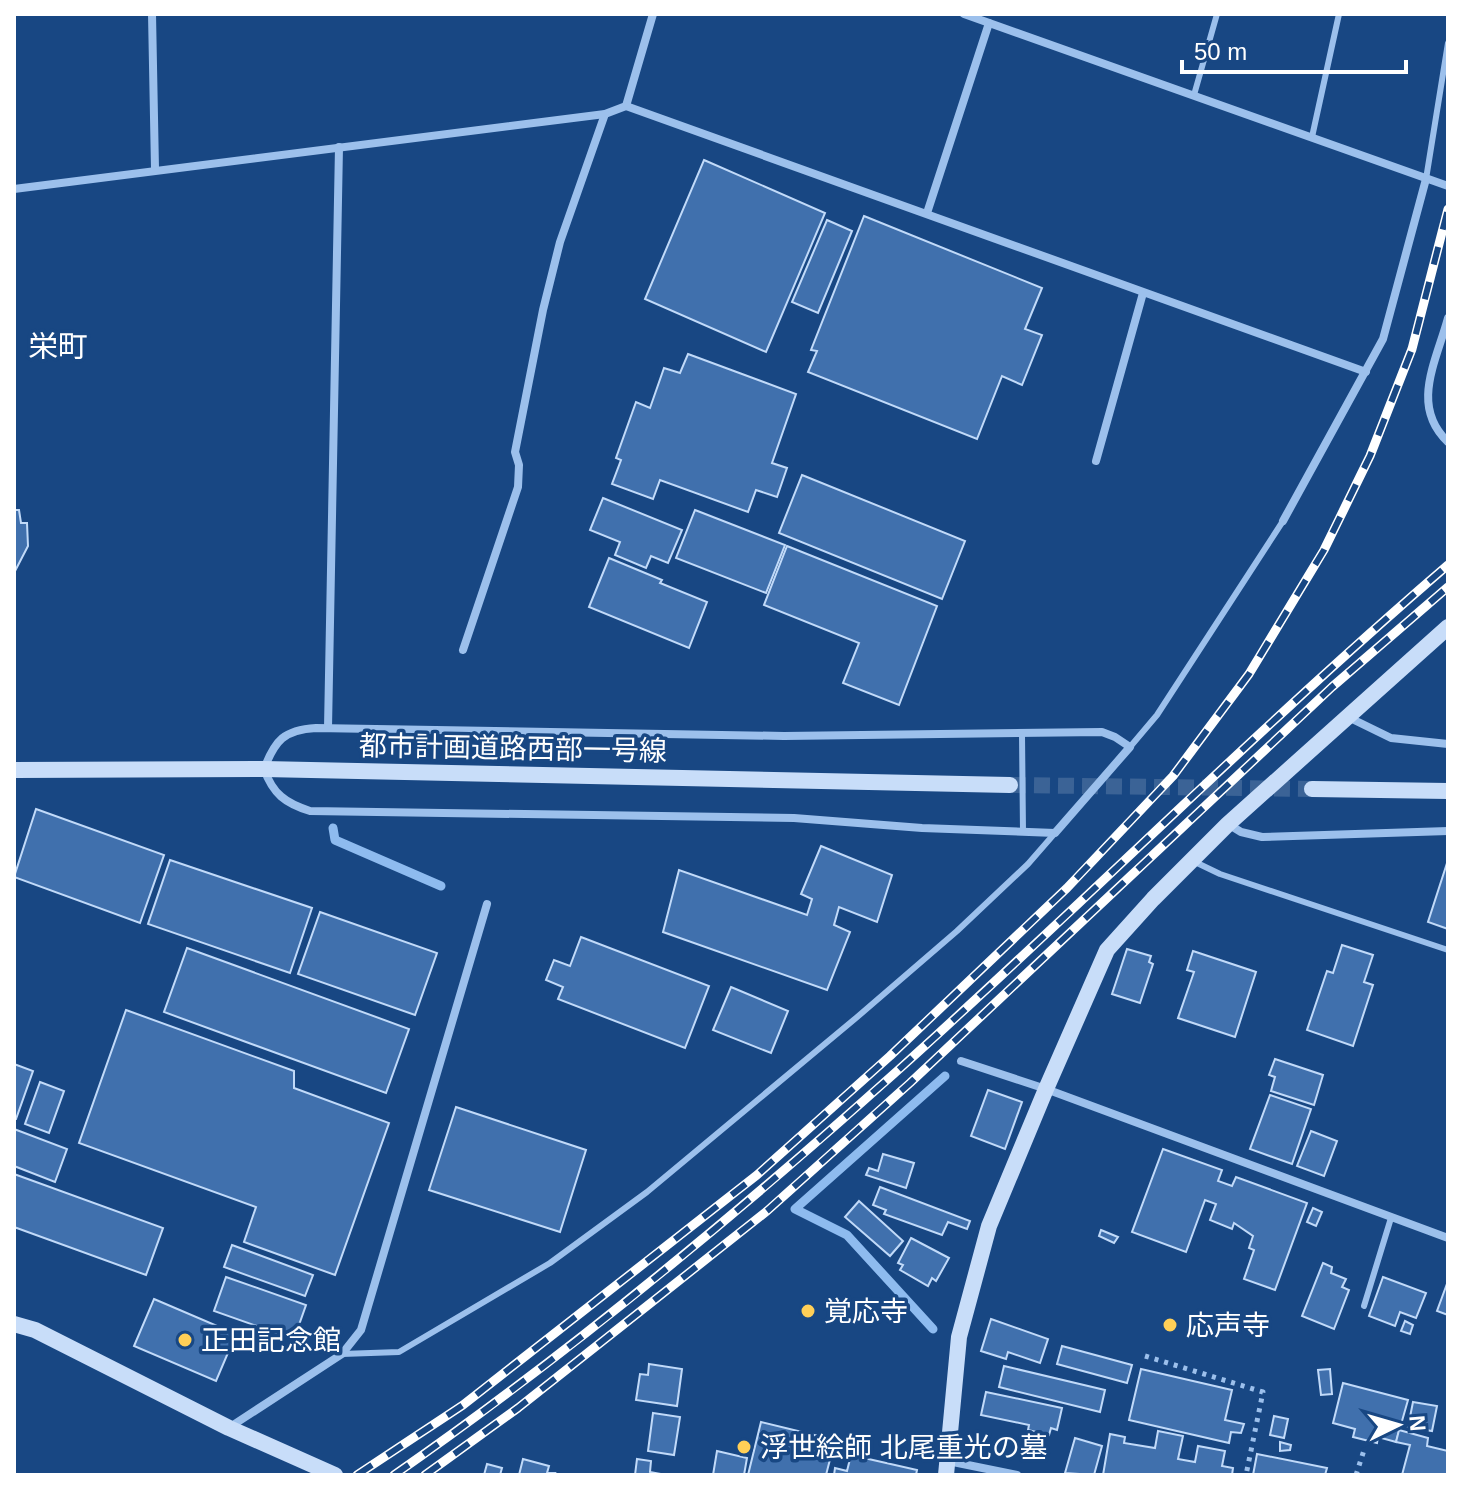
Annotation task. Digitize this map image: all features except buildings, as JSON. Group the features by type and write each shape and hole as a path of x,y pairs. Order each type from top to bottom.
{"street":[{"path":"152,14 155,169"},
{"path":"626,106 653,14"},
{"path":"964,14 1448,186"},
{"path":"927,213 989,23"},
{"path":"14,189 605,114 626,106 1366,372"},
{"path":"463,650 518,487 519,465 515,452 543,310 560,242 605,114"},
{"path":"328,728 339,147"},
{"path":"1283,521 1383,339 1426,179"},
{"path":"1096,461 1143,293"},
{"path":"1448,318 1426,399 1429,417 1448,442"},
{"path":"1017,1475 947,1468 959,1337 989,1226 1107,950 1228,824 1448,627"},
{"path":"1347,717 1391,738 1448,744"},
{"path":"294,729 784,736 1022,735 1102,732 1130,747 1055,833 922,828 794,818 310,811 296,807 272,790 264,769 271,751 294,729"},
{"name":"都市計画道路西部一号線","path":"14,770 264,769 1010,785"},
{"path":"1312,789 1448,791"},
{"path":"1228,824 1241,832 1262,837 1448,831"},
{"path":"229,1428 342,1354 361,1330 487,904"},
{"path":"961,1061 1046,1089 1448,1238"},
{"path":"14,1324 35,1330 229,1428 335,1475"}],"lane":[{"path":"1194,95 1217,14"},
{"path":"1312,137 1339,14"},
{"path":"1426,179 1448,43"},
{"path":"1130,747 1157,715 1283,521"},
{"path":"1022,735 1023,831"},
{"path":"342,1354 399,1352 550,1263 647,1192 912,970 1018,873 1055,833"},
{"path":"1192,861 1220,874 1448,950"},
{"path":"1364,1306 1391,1218"}],"path":[{"path":"1145,1356 1263,1392 1246,1475"},
{"path":"1356,1475 1364,1450"}],"waterway":[{"path":"333,828 335,840 441,886"},
{"path":"933,1329 847,1235 795,1209 945,1076"}],"tunnel":[{"path":"1010,785 1312,789"}],"railway":[{"path":"357,1475 463,1405 757,1175 890,1056 1067,888 1173,776 1249,674 1324,550 1370,456 1412,349 1448,209"},
{"path":"394,1475 588,1332 775,1178 896,1072 1308,690 1448,565"},
{"path":"425,1475 518,1408 767,1211 910,1083 1332,687 1448,587"}],"place":[{"name":"覚応寺","path":"808,1311"},
{"name":"応声寺","path":"1170,1325"},
{"name":"正田記念館","path":"185,1340"},
{"name":"浮世絵師 北尾重光の墓","path":"744,1447"}],"district":[{"name":"栄町","path":"58,347"}]}
